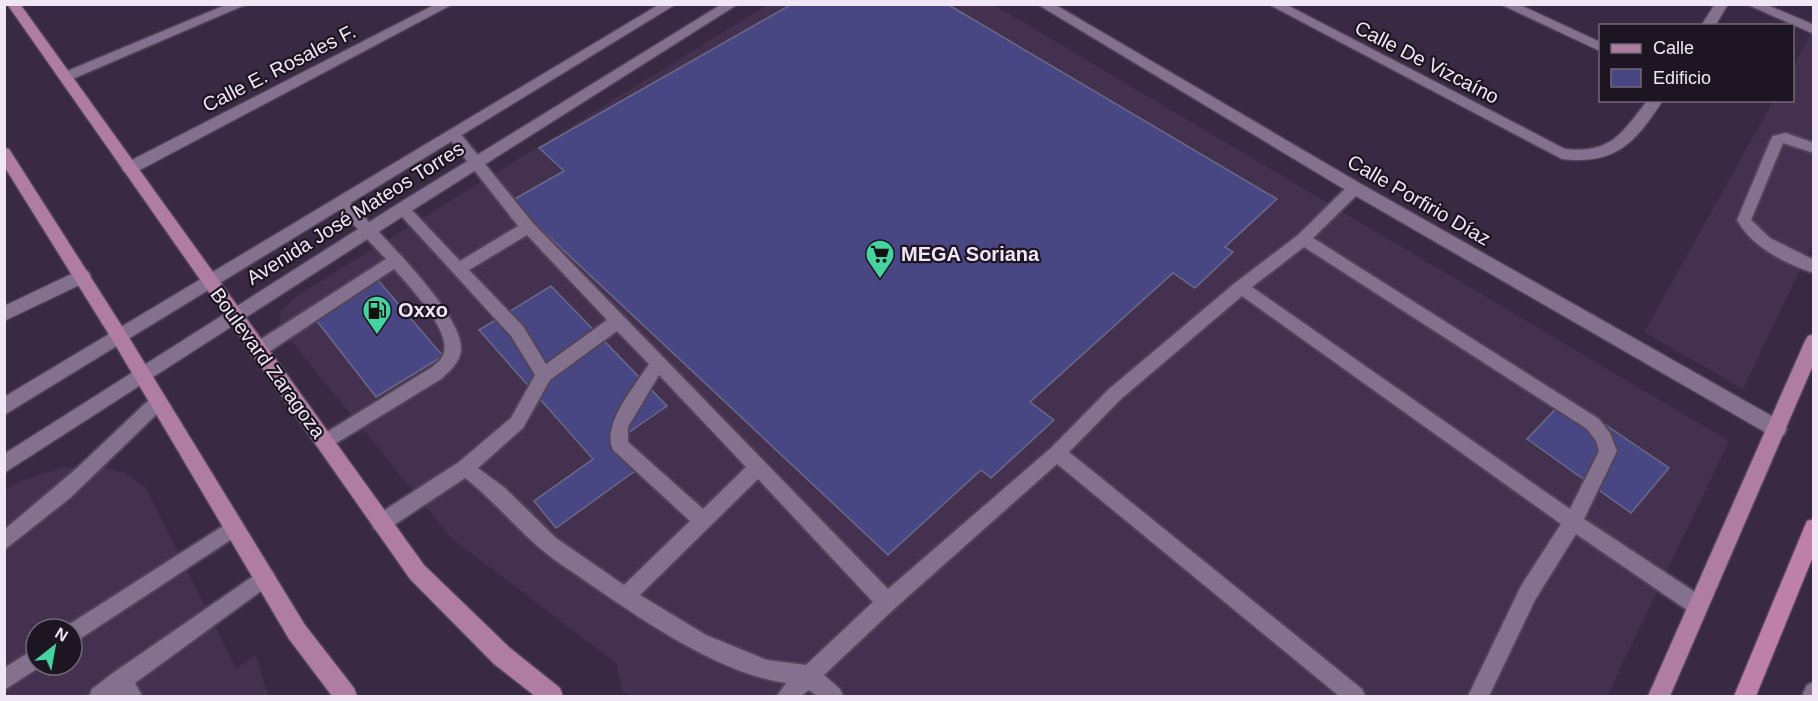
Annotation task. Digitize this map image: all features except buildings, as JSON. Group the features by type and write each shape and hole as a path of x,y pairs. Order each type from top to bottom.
{"highway":[{"path":"1744,696 1814,528"}],"main road":[{"name":"Boulevard Zaragoza","path":"15,5 417,573 502,656 552,696"},
{"path":"4,153 9,170 119,336 157,403 297,632 346,696"},
{"path":"1659,696 1814,341"}],"street":[{"path":"65,77 241,4"},
{"name":"Calle E. Rosales F.","path":"130,168 447,4"},
{"name":"Avenida José Mateos Torres","path":"4,408 119,336 670,4"},
{"name":"Avenida José Mateos Torres","path":"4,465 235,315 732,4"},
{"name":"Calle Porfirio Díaz","path":"1043,4 1355,188 1777,429"},
{"name":"Calle De Vizcaíno","path":"1275,4 1562,154 1586,158 1615,149 1654,102"},
{"path":"1506,4 1599,47"},
{"path":"1709,24 1722,4"},
{"path":"1752,4 1814,30"},
{"path":"4,314 81,276"}],"lane":[{"path":"454,135 528,228 887,602"},
{"path":"1814,148 1786,138 1778,139 1744,220 1747,228 1758,237 1814,267"},
{"path":"787,696 887,602 1057,453 1115,394 1241,287 1302,239 1355,188"},
{"path":"325,442 435,374 448,363 453,352 453,341 443,320 341,202"},
{"path":"402,210 517,331 544,375"},
{"path":"459,269 528,228"},
{"path":"1302,239 1593,424 1604,438 1608,451 1573,522 1528,593 1478,696"},
{"path":"258,350 394,261"},
{"path":"1241,287 1573,522 1697,605"},
{"path":"381,522 465,468 517,423 544,375 618,321"},
{"path":"658,363 619,426 619,445 704,521"},
{"path":"4,542 45,510 157,403"},
{"path":"1057,453 1355,696"},
{"path":"625,597 758,467"},
{"path":"465,468 499,494 549,544 625,597 699,642 767,670 807,675 832,696"},
{"path":"84,626 234,527"},
{"path":"99,696 126,688 265,577"},
{"path":"4,680 24,666"}],"shaded area":[{"path":"767,5 994,5 1729,441 1607,696 632,696 622,691 617,664 451,538 279,326 281,311 298,295"},
{"path":"1813,29 1813,243 1743,389 1644,332 1772,102 1794,102 1794,65"},
{"path":"96,466 125,473 146,488 236,668 256,655 268,696 5,696 5,490 23,480 61,468"}],"place":[{"name":"MEGA Soriana","path":"880,280"},
{"name":"Oxxo","path":"377,336"}]}
